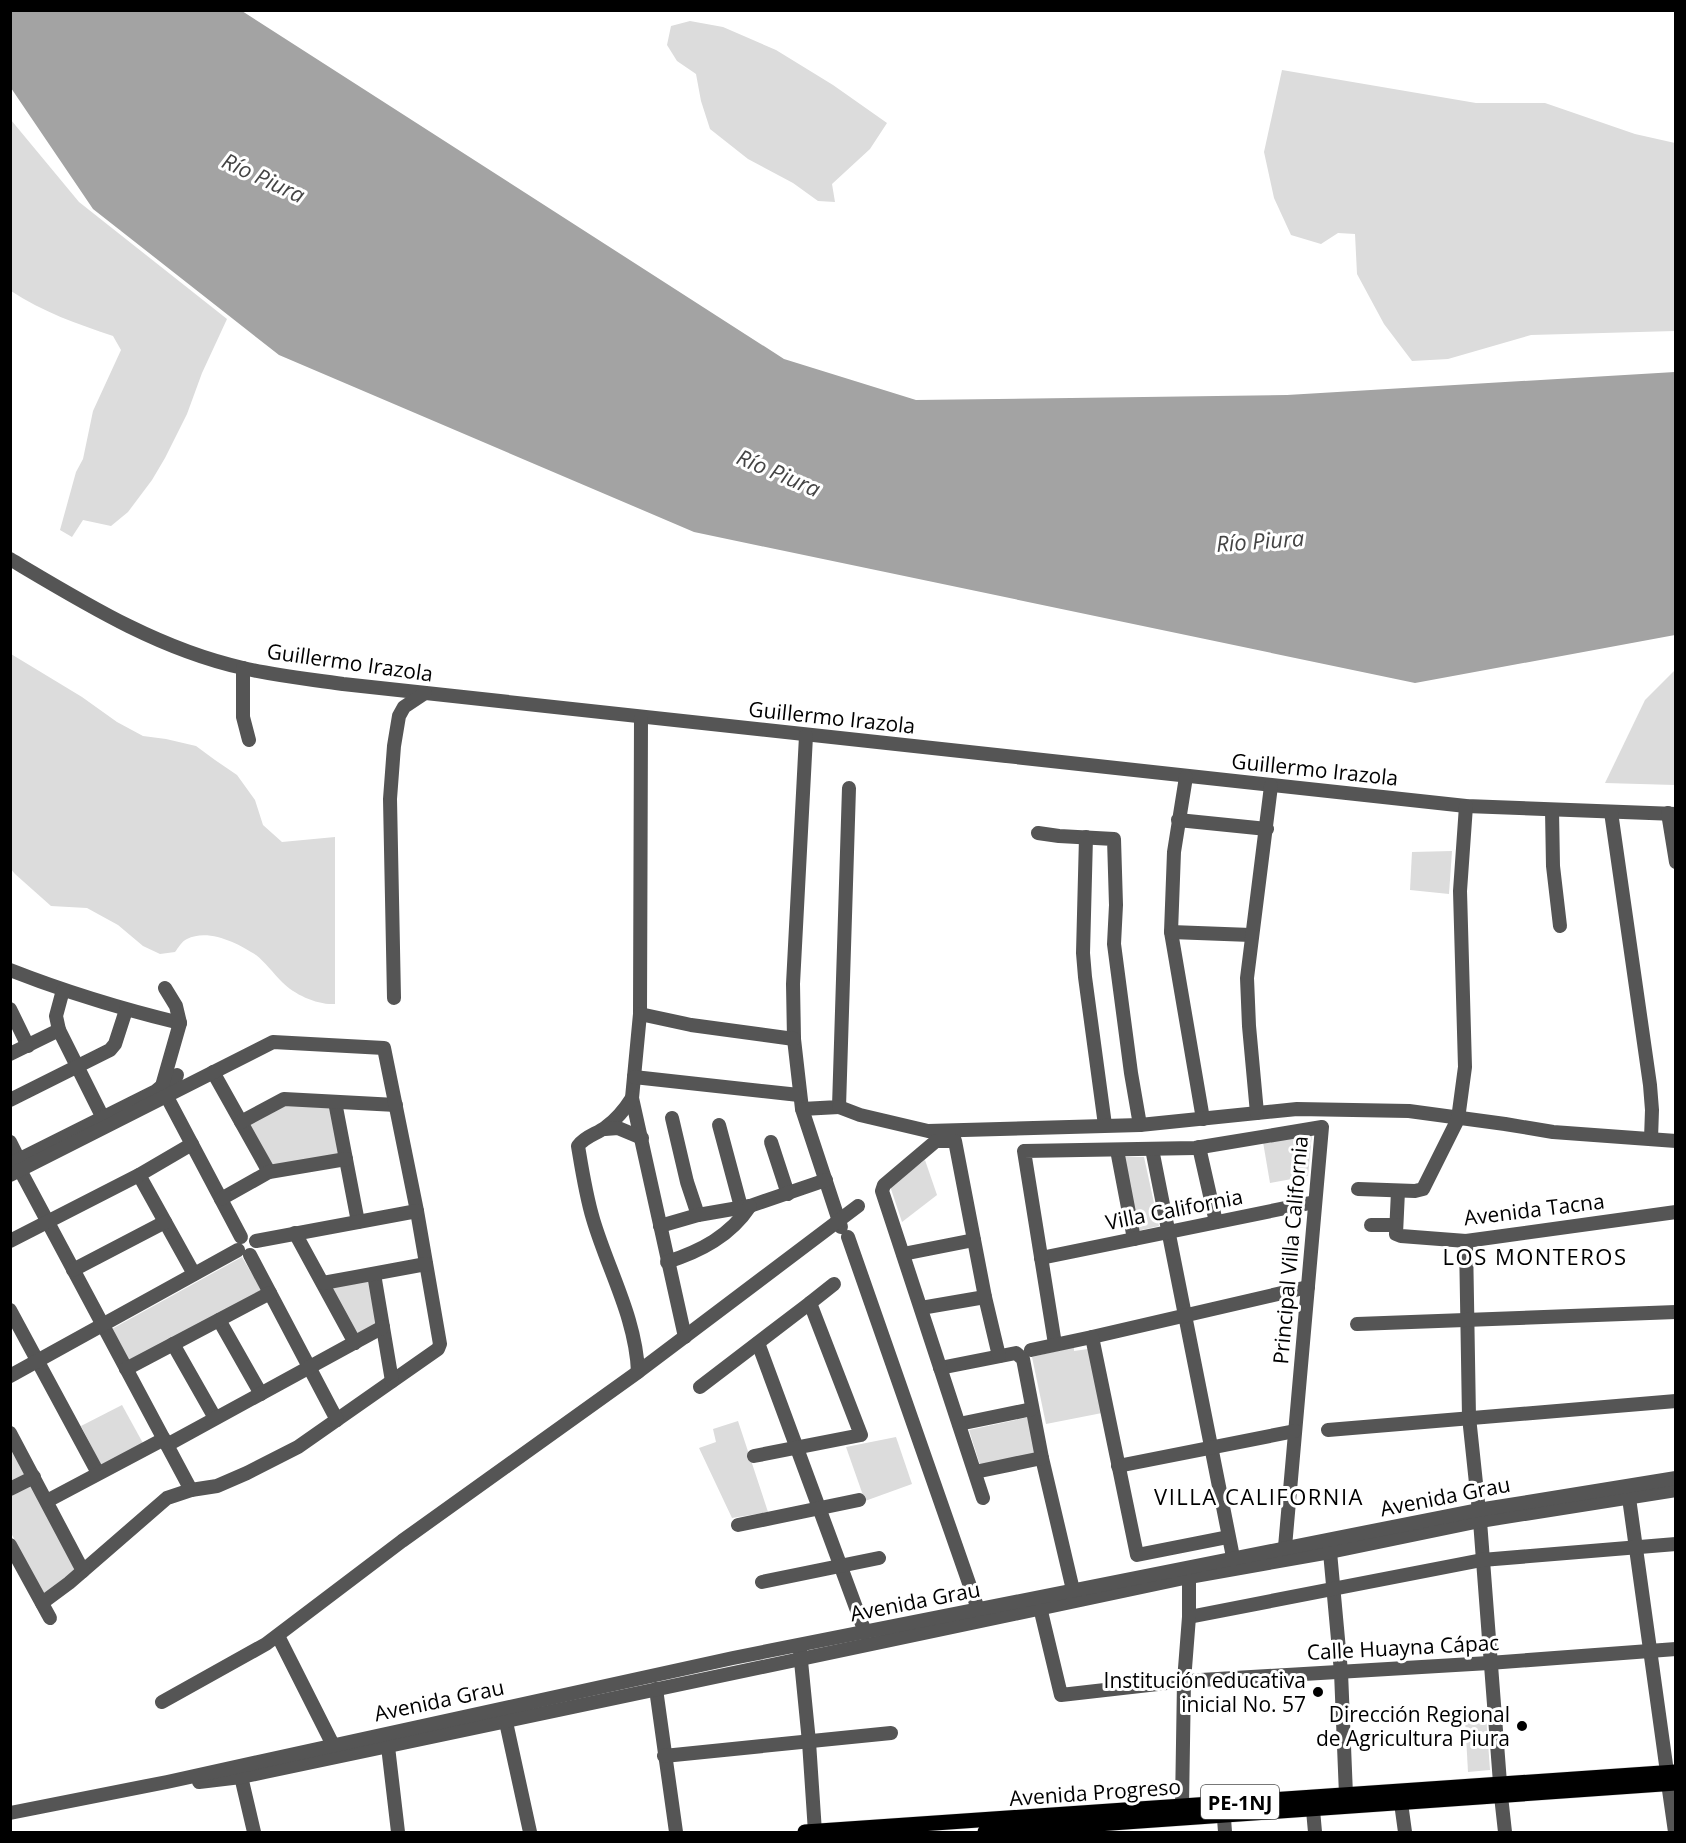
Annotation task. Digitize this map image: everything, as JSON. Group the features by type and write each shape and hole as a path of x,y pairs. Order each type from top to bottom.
{"main road":[{"name":"Avenida Progreso","path":"805,1833 984,1829 1224,1810 1346,1795 1500,1790 1672,1778"},
{"name":"Avenida Progreso","path":"984,1829 1182,1806 1224,1810 1313,1810 1401,1803 1500,1790"}],"street":[{"name":"Guillermo Irazola","path":"10,559 77,598 172,646 243,668 343,684 1466,807 1611,812 1672,819"},
{"path":"243,668 243,717 249,741"},
{"path":"394,999 390,799 394,746 399,716 404,707 425,693"},
{"path":"641,718 640,1014 632,1098 685,1337"},
{"path":"806,736 793,984 794,1039 801,1102 826,1180 978,1610"},
{"path":"1186,777 1174,852 1171,932 1203,1119"},
{"path":"1257,1113 1246,978 1271,786"},
{"path":"839,1107 849,788"},
{"path":"1358,1190 1415,1191 1423,1189 1458,1119 1465,1067 1460,891 1466,807"},
{"path":"1552,810 1553,866 1560,926"},
{"path":"1611,812 1650,1084 1651,1139"},
{"path":"1672,819 1676,862"},
{"path":"1178,820 1267,829"},
{"path":"1038,833 1114,839 1116,905 1114,944 1140,1125"},
{"path":"1086,837 1084,969 1106,1125"},
{"path":"1171,932 1251,935"},
{"path":"10,970 126,1010 180,1023"},
{"path":"15,1167 162,1086 180,1023 176,1006 165,988"},
{"path":"63,990 56,1016 59,1030 102,1118"},
{"path":"10,1009 28,1046"},
{"path":"10,1100 110,1050 116,1044 126,1010"},
{"path":"640,1014 691,1025 794,1039"},
{"path":"10,1054 59,1030"},
{"path":"15,1167 167,1097 273,1042"},
{"path":"42,1602 61,1590 167,1498 191,1490 217,1486 298,1447 438,1349 440,1344 417,1211 384,1048 273,1042 247,1043"},
{"path":"213,1072 269,1172"},
{"path":"167,1097 177,1075"},
{"path":"634,1077 839,1107 860,1115 928,1131 1140,1125 1296,1109 1409,1111 1553,1132 1676,1141"},
{"path":"167,1097 221,1199 243,1247 338,1420"},
{"path":"632,1098 617,1118 605,1129 582,1141 579,1146 592,1218 633,1336 638,1372"},
{"path":"241,1122 284,1099 396,1105"},
{"path":"335,1102 358,1222"},
{"path":"672,1118 687,1182 698,1215"},
{"path":"719,1125 745,1206"},
{"name":"Principal Villa California","path":"1041,1258 1024,1151 1199,1147 1322,1127 1285,1547"},
{"path":"605,1129 618,1128 642,1138"},
{"path":"983,1498 882,1188 901,1169 936,1141 955,1141 999,1356"},
{"path":"10,1142 15,1167 47,1221 191,1490"},
{"path":"771,1142 788,1194"},
{"path":"10,1241 139,1175 192,1144"},
{"path":"1199,1147 1216,1222"},
{"path":"1152,1149 1233,1557"},
{"path":"1117,1150 1134,1239"},
{"path":"221,1199 269,1172 346,1159"},
{"path":"139,1175 194,1274"},
{"path":"660,1226 698,1215 745,1206 826,1180"},
{"path":"1396,1230 1398,1191"},
{"name":"Villa California","path":"1041,1258 1315,1202"},
{"path":"668,1262 705,1248 721,1237 745,1206"},
{"path":"162,1702 278,1636 402,1541 685,1337 844,1231 858,1206"},
{"path":"10,1376 243,1247 256,1249 256,1241 417,1211"},
{"name":"Avenida Tacna","path":"1371,1225 1466,1241 1676,1212"},
{"path":"73,1270 165,1222"},
{"path":"295,1233 355,1343"},
{"path":"903,1254 974,1240"},
{"path":"1466,1241 1469,1417 1505,1833"},
{"path":"1041,1258 1054,1344"},
{"path":"323,1283 426,1264"},
{"path":"374,1274 392,1381"},
{"path":"700,1387 834,1284"},
{"path":"1031,1350 1308,1287"},
{"path":"126,1369 270,1293"},
{"path":"921,1308 985,1296"},
{"path":"754,1456 861,1435 810,1303"},
{"path":"10,1310 98,1473"},
{"path":"1358,1324 1676,1312"},
{"path":"219,1320 261,1394"},
{"path":"47,1501 98,1473 215,1418 383,1328"},
{"path":"1092,1337 1137,1555 1228,1536"},
{"path":"758,1343 865,1632"},
{"path":"174,1344 215,1418"},
{"path":"940,1368 1016,1353 1023,1359 1042,1458 1072,1590"},
{"path":"1328,1430 1676,1401"},
{"path":"959,1424 1032,1409"},
{"path":"1118,1466 1295,1431"},
{"path":"10,1433 83,1571"},
{"path":"975,1472 1042,1458"},
{"path":"10,1489 34,1477"},
{"name":"Avenida Grau","path":"240,1771 387,1740 505,1722 656,1689 800,1652 1189,1572 1233,1557 1479,1515 1676,1478"},
{"name":"Avenida Grau","path":"10,1813 167,1782 202,1782 333,1745 387,1740 502,1708 733,1658 800,1652 865,1632 978,1610 1039,1602 1072,1590 1330,1552 1479,1515 1629,1498 1676,1490"},
{"path":"1629,1498 1649,1651 1672,1778 1675,1833"},
{"path":"738,1525 859,1500"},
{"path":"1189,1617 1482,1560 1676,1544"},
{"path":"10,1545 50,1618"},
{"path":"1330,1552 1341,1672 1346,1795"},
{"path":"762,1582 879,1558"},
{"path":"1182,1806 1189,1572"},
{"name":"Calle Huayna Cápac","path":"1039,1602 1061,1695 1184,1681 1489,1663 1676,1649"},
{"path":"278,1636 333,1745"},
{"path":"800,1652 815,1832"},
{"path":"656,1689 676,1833"},
{"path":"502,1708 530,1833"},
{"path":"664,1756 891,1732"},
{"path":"387,1740 398,1833"},
{"path":"240,1771 254,1833"},
{"path":"1401,1803 1405,1833"},
{"path":"1224,1810 1225,1833"},
{"path":"1313,1810 1315,1833"}],"shaded area":[{"path":"690,21 723,27 776,50 833,85 887,123 870,149 832,184 835,202 818,201 793,183 748,159 710,129 701,101 696,74 677,61 667,45 671,26"},
{"path":"1282,70 1476,103 1545,103 1635,134 1675,143 1675,331 1531,335 1448,359 1412,361 1384,324 1357,274 1355,234 1338,233 1321,244 1291,235 1274,198 1264,152"},
{"path":"11,120 79,202 227,319 202,373 187,414 152,480 128,512 111,526 83,520 72,537 60,530 76,472 83,459 93,411 121,350 113,336 48,311 11,291"},
{"path":"11,654 82,697 117,722 143,736 196,746 237,775 255,800 263,825 282,842 335,837 335,1004 321,1003 300,995 287,987 256,955 223,938 195,936 183,941 175,952 160,954 143,946 118,925 87,908 51,906 15,874 10,868"},
{"path":"1675,670 1675,785 1605,783 1645,700"},
{"path":"1452,851 1449,894 1410,890 1412,852"},
{"path":"287,1103 331,1106 341,1156 273,1169 247,1124"},
{"path":"1312,1134 1308,1176 1270,1183 1263,1142"},
{"path":"1124,1157 1144,1157 1159,1226 1137,1231"},
{"path":"925,1160 937,1195 902,1222 890,1186"},
{"path":"242,1257 262,1291 128,1364 110,1330"},
{"path":"370,1278 380,1326 358,1338 329,1287"},
{"path":"1074,1347 1074,1351 1088,1349 1102,1413 1046,1424 1032,1357"},
{"path":"122,1405 144,1445 102,1467 81,1426"},
{"path":"1029,1417 1035,1453 980,1465 969,1430"},
{"path":"738,1421 768,1512 732,1518 699,1448 716,1442 713,1429"},
{"path":"896,1437 912,1484 865,1501 846,1447"},
{"path":"10,1445 79,1572 44,1595 11,1533"},
{"path":"1486,1715 1490,1770 1468,1772 1465,1718"}],"water":[{"name":"Río Piura","path":"10,11 242,11 784,359 916,400 1287,395 1675,372 1675,635 1415,683 694,532 279,355 93,209 11,88"}],"place":[{"name":"Institución educativa inicial No. 57","path":"1318,1692"},
{"name":"Dirección Regional de Agricultura Piura","path":"1522,1726"}],"district":[{"name":"LOS MONTEROS","path":"1535,1256"},
{"name":"VILLA CALIFORNIA","path":"1259,1496"}]}
